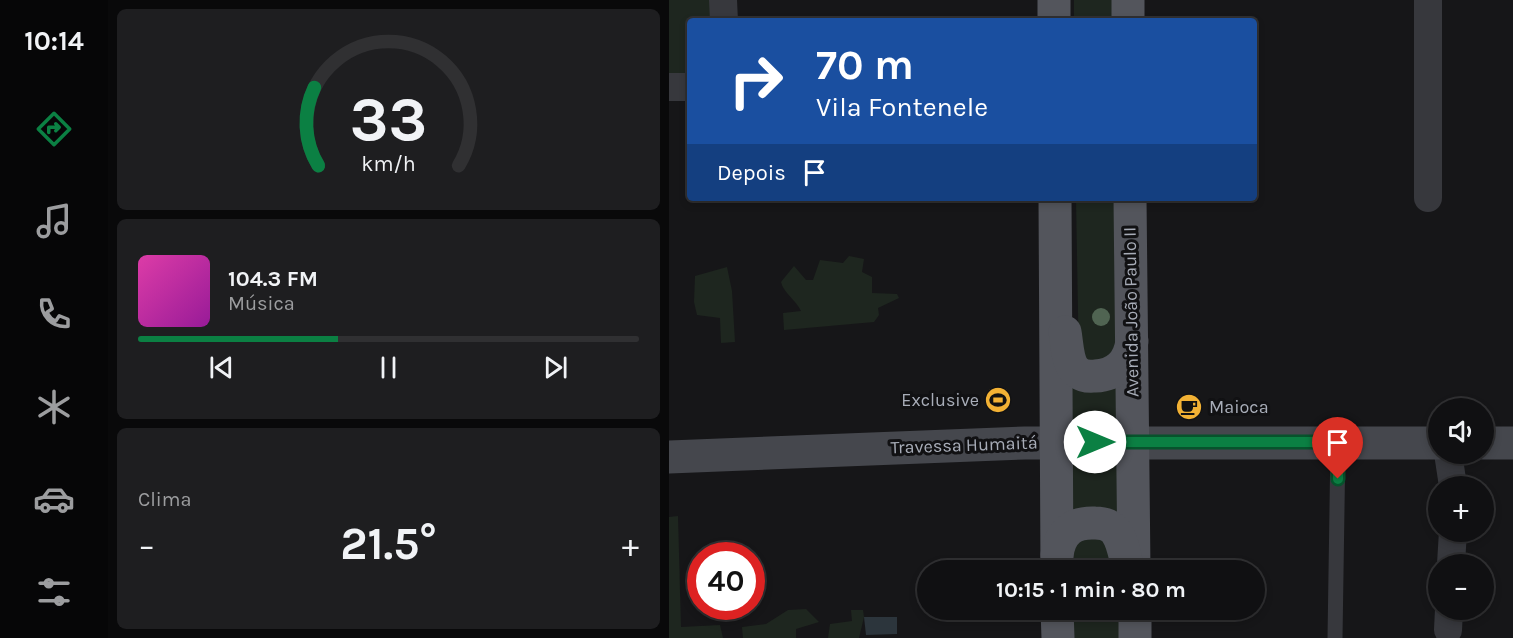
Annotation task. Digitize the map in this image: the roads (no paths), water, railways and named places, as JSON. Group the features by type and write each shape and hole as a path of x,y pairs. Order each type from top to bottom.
{"main road":[{"path":"1054,0 1054,18"},
{"path":"1128,0 1128,18"},
{"path":"1055,201 1057,560"},
{"name":"Avenida João Paulo II","path":"1130,201 1134,560"},
{"path":"1055,305 1063,321 1071,364 1074,370 1087,377 1112,374 1119,369 1130,353 1131,341"},
{"path":"1057,560 1059,543 1072,528 1080,523 1104,523 1116,531 1126,560"},
{"path":"1057,620 1058,638"},
{"path":"1135,620 1135,638"}],"street":[{"path":"723,0 724,18"},
{"path":"1428,0 1428,198"},
{"path":"669,87 687,87"},
{"name":"Travessa Humaitá","path":"669,458 1056,442 1428,443"},
{"path":"1494,443 1513,443"}],"lane":[{"path":"1335,638 1338,442"}],"place":[{"name":"Exclusive","path":"998,400"},
{"name":"Maioca","path":"1189,407"}]}
